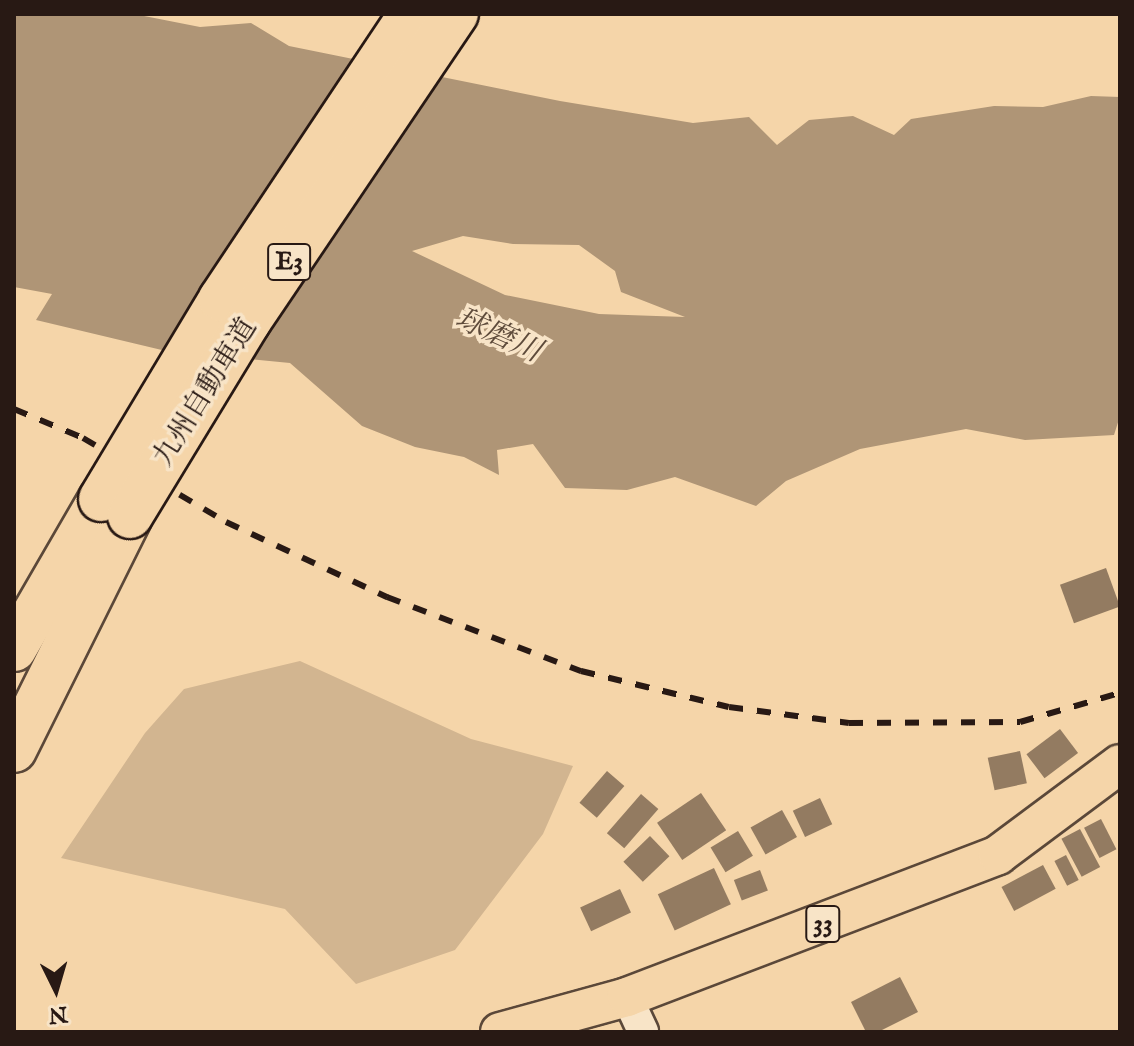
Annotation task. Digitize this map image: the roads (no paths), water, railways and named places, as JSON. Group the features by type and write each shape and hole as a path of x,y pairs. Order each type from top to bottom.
{"highway":[{"name":"九州自動車道","path":"14,750 116,508 221,299 411,14"},
{"name":"九州自動車道","path":"14,649 248,322 456,14"}],"main road":[{"name":"33","path":"500,1032 627,997 998,855 1120,764"}],"street":[{"path":"627,997 643,1032"}],"water":[{"name":"球磨川","path":"14,14 134,14 200,27 251,23 289,46 560,101 693,123 749,117 777,145 809,120 853,116 894,135 911,119 994,106 1043,107 1091,96 1120,97 1120,416 1114,435 1025,440 966,429 860,449 786,481 756,506 675,477 627,490 565,488 533,444 497,450 499,475 464,457 415,447 362,426 290,363 166,351 36,320 52,294 14,287","holes":["463,236 513,244 579,245 615,271 621,292 685,317 599,314 505,295 412,251"]}],"railway":[{"path":"14,409 83,438 226,522 387,597 581,671 729,707 849,723 1020,722 1120,693"}]}
